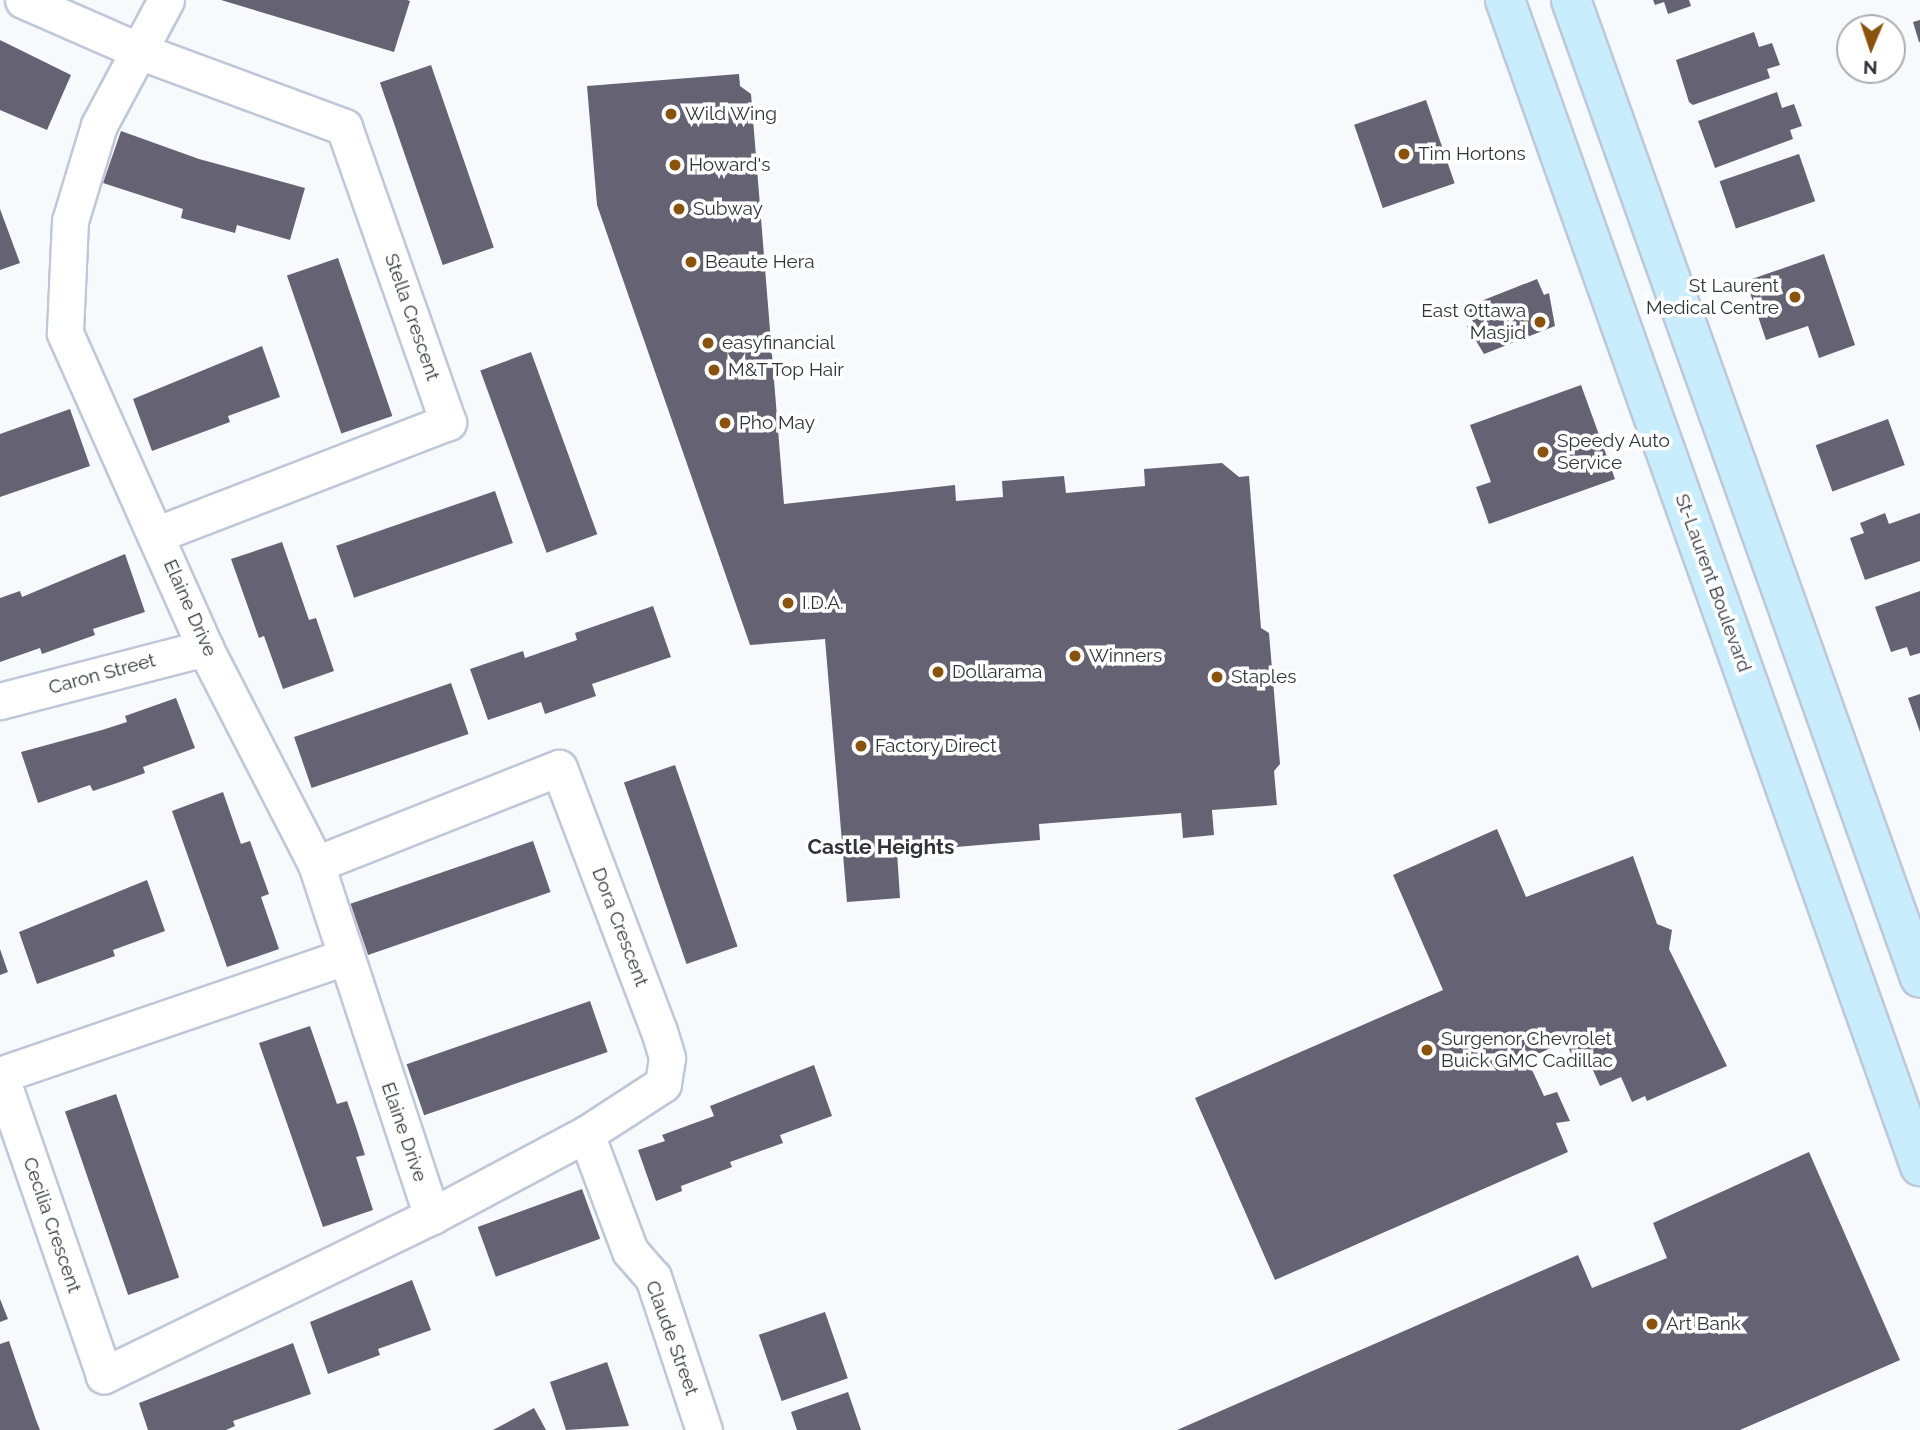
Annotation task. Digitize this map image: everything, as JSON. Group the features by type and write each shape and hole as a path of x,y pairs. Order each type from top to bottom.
{"main road":[{"name":"St-Laurent Boulevard","path":"1505,0 1920,1166"},
{"path":"1571,0 1920,978"}],"street":[{"path":"23,0 139,51"},
{"name":"Elaine Drive","path":"166,0 99,125 70,221 65,333 158,534 205,648 316,864 432,1216"},
{"name":"Stella Crescent","path":"139,51 344,127 448,422 158,534"},
{"name":"Caron Street","path":"0,701 205,648"},
{"name":"Dora Crescent","path":"316,864 559,768 667,1058 663,1084 586,1133 432,1216"},
{"name":"Cecilia Crescent","path":"345,957 0,1074 104,1375 432,1216"},
{"name":"Claude Street","path":"586,1133 630,1251 653,1277 705,1430"}],"building":[{"path":"221,0 407,0 410,1 394,52"},
{"path":"1653,0 1689,0 1691,6 1668,14 1664,2 1655,5"},
{"path":"1920,20 1920,42 1919,42 1913,22"},
{"path":"1754,32 1759,47 1772,43 1780,65 1767,69 1770,78 1693,105 1689,102 1676,60"},
{"path":"0,40 71,75 47,130 0,110"},
{"path":"431,65 494,247 443,265 380,83"},
{"path":"739,74 740,86 751,94 784,504 955,485 956,501 1003,497 1002,481 1064,476 1066,493 1145,486 1144,469 1222,463 1239,477 1249,476 1261,628 1269,633 1280,764 1274,771 1277,805 1212,810 1214,835 1183,838 1181,813 1039,824 1040,840 897,852 900,898 847,902 825,639 750,645 597,205 587,86"},
{"path":"1777,92 1782,108 1794,104 1802,126 1790,130 1793,139 1715,168 1698,121"},
{"name":"Tim Hortons","path":"1426,100 1455,183 1383,208 1354,125"},
{"path":"121,131 199,159 305,188 290,240 237,225 235,233 181,218 183,209 103,183"},
{"path":"1799,154 1815,201 1736,229 1720,181"},
{"path":"0,209 20,263 0,270"},
{"name":"St Laurent Medical Centre","path":"1824,254 1855,345 1819,358 1808,326 1766,340 1746,281"},
{"path":"338,258 392,416 341,433 287,276"},
{"path":"1537,279 1544,295 1549,293 1555,326 1484,354 1467,326 1473,324 1466,307"},
{"path":"262,346 280,397 228,416 230,422 152,451 133,399"},
{"path":"531,352 597,534 547,553 480,370"},
{"name":"Speedy Auto Service","path":"1581,385 1615,479 1489,524 1476,487 1491,482 1470,425"},
{"path":"70,409 90,466 0,497 0,434"},
{"path":"1888,419 1905,465 1832,491 1816,445"},
{"path":"495,491 513,543 354,598 336,546"},
{"path":"1885,513 1889,524 1920,513 1920,561 1865,580 1850,538 1864,533 1860,523"},
{"path":"282,542 309,620 316,618 334,671 283,689 264,636 259,638 231,559"},
{"path":"125,554 145,612 93,629 95,635 42,654 40,648 0,662 0,598 20,591 22,597"},
{"path":"1920,591 1920,653 1910,656 1907,647 1891,652 1875,607"},
{"path":"653,606 671,657 592,684 596,696 545,714 541,702 488,720 470,669 523,651 525,658 577,640 575,633"},
{"path":"451,683 469,734 312,788 294,737"},
{"path":"1920,694 1920,732 1908,698"},
{"path":"176,698 195,748 143,767 145,773 120,782 93,791 90,785 38,803 21,752 127,722 125,716"},
{"path":"675,765 738,947 686,964 624,783"},
{"path":"223,792 241,844 250,841 269,894 261,897 279,949 227,967 172,811"},
{"name":"Surgenor Chevrolet Buick GMC Cadillac","path":"1497,829 1526,897 1633,856 1657,924 1672,930 1669,949 1727,1066 1647,1101 1645,1096 1632,1102 1621,1077 1600,1086 1588,1059 1573,1059 1566,1041 1527,1059 1544,1096 1557,1092 1570,1121 1556,1123 1568,1152 1275,1280 1195,1098 1443,990 1393,875"},
{"path":"533,841 551,892 368,955 351,904"},
{"path":"147,880 165,931 113,950 115,956 37,984 19,932"},
{"path":"0,949 8,972 0,975"},
{"path":"590,1001 608,1052 424,1115 407,1064"},
{"path":"310,1026 337,1104 347,1101 356,1127 365,1155 356,1157 373,1210 323,1227 259,1043"},
{"path":"814,1065 832,1116 780,1135 783,1143 730,1162 732,1167 681,1186 682,1191 656,1201 638,1150 665,1141 662,1135 714,1116 710,1106"},
{"path":"116,1094 179,1277 128,1295 65,1112"},
{"name":"Art Bank","path":"1809,1152 1900,1360 1740,1430 1177,1430 1578,1255 1592,1288 1667,1258 1653,1223"},
{"path":"582,1189 600,1239 496,1277 478,1227"},
{"path":"412,1280 431,1330 378,1349 380,1355 328,1374 310,1322"},
{"path":"0,1299 8,1319 0,1322"},
{"path":"825,1312 848,1378 782,1401 759,1335"},
{"path":"9,1341 40,1430 0,1430 0,1344"},
{"path":"293,1343 311,1394 233,1421 235,1426 226,1430 148,1430 139,1403"},
{"path":"607,1362 629,1426 566,1430 550,1382"},
{"path":"848,1392 861,1430 797,1430 791,1412"},
{"path":"534,1408 546,1430 493,1430"}],"place":[{"name":"Wild Wing","path":"671,114"},
{"name":"Tim Hortons","path":"1404,154"},
{"name":"Howard's","path":"675,165"},
{"name":"Subway","path":"679,209"},
{"name":"Beaute Hera","path":"691,262"},
{"name":"St Laurent Medical Centre","path":"1795,297"},
{"name":"East Ottawa Masjid","path":"1540,322"},
{"name":"easyfinancial","path":"708,343"},
{"name":"M&T Top Hair","path":"714,370"},
{"name":"Pho May","path":"725,423"},
{"name":"Speedy Auto Service","path":"1543,452"},
{"name":"I.D.A.","path":"788,603"},
{"name":"Winners","path":"1075,656"},
{"name":"Dollarama","path":"938,672"},
{"name":"Staples","path":"1217,677"},
{"name":"Factory Direct","path":"861,746"},
{"name":"Surgenor Chevrolet Buick GMC Cadillac","path":"1427,1050"},
{"name":"Art Bank","path":"1652,1324"}],"district":[{"name":"Castle Heights","path":"881,847"}]}
